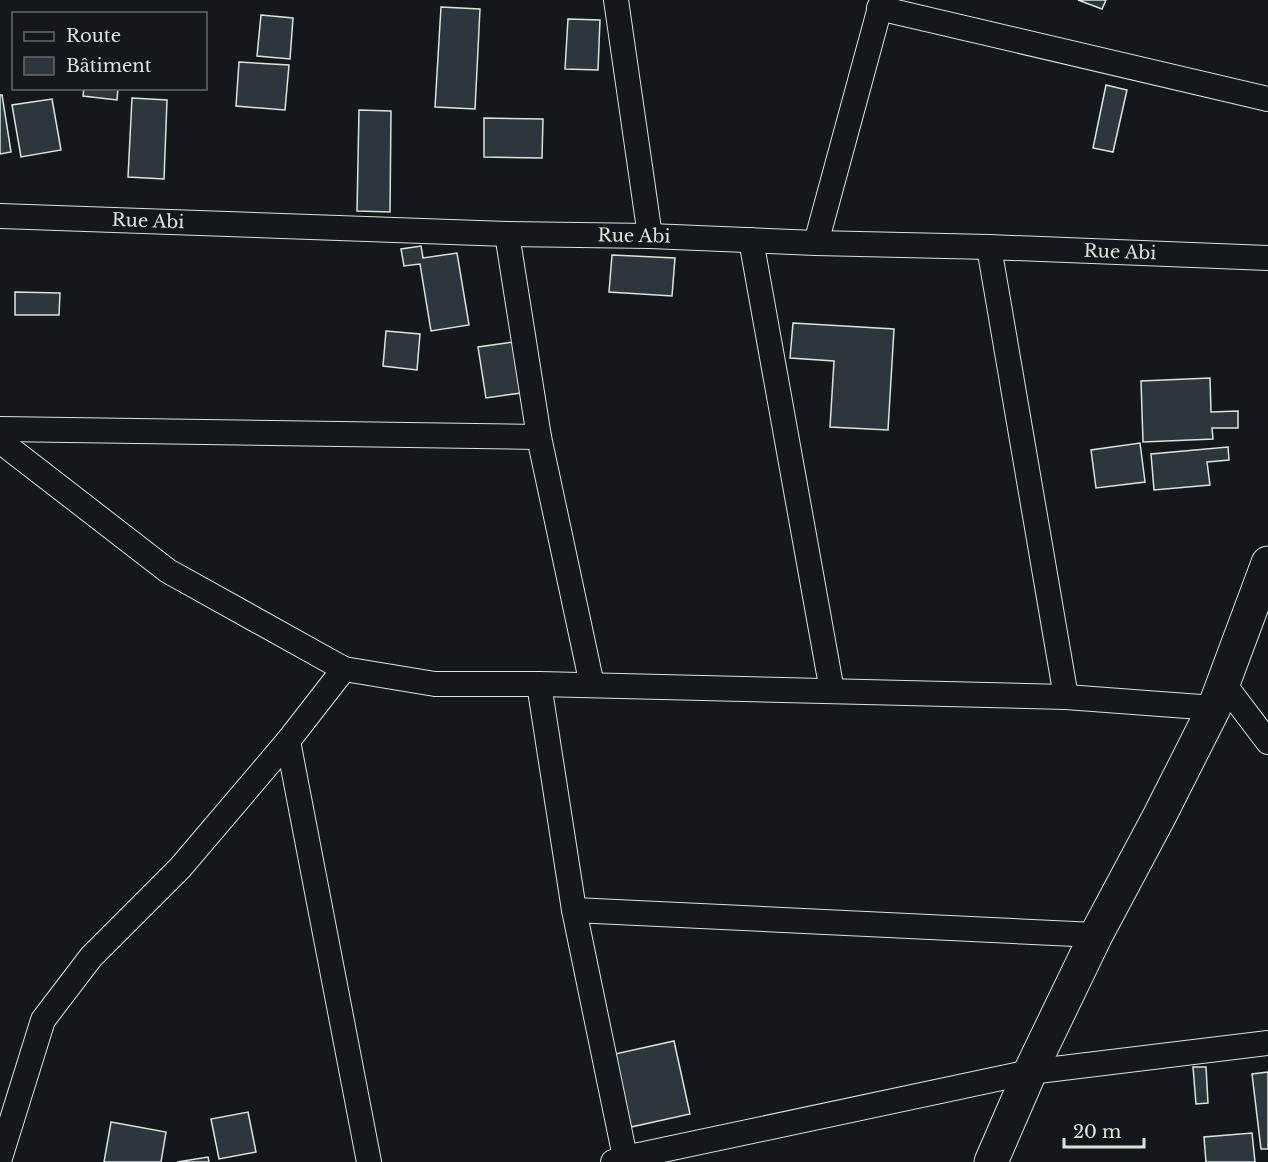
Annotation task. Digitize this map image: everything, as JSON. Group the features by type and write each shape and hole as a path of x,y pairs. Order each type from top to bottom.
{"street":[{"path":"616,0 650,236"},
{"path":"816,243 880,4 1268,99"},
{"name":"Rue Abi","path":"0,216 1268,258"},
{"path":"507,234 539,437 592,686"},
{"path":"751,240 832,691"},
{"path":"989,247 1066,697"},
{"path":"0,429 539,437"},
{"path":"0,441 168,571 344,669 435,684 539,684 1066,697 1219,696 1268,742"},
{"path":"991,1162 1030,1072 1096,935 1160,815 1219,696 1268,563"},
{"path":"0,1158 44,1020 91,957 180,868 288,741 344,669"},
{"path":"539,684 574,910 621,1161 1030,1072 1268,1043"},
{"path":"288,741 369,1162"},
{"path":"574,910 1096,935"}],"building":[{"path":"1078,0 1106,0 1102,9"},
{"path":"441,7 480,9 475,109 435,107"},
{"path":"261,15 293,18 290,59 257,56"},
{"path":"568,19 600,20 598,70 565,69"},
{"path":"239,62 289,65 285,110 236,106"},
{"path":"1106,85 1127,90 1113,152 1093,148"},
{"path":"84,90 118,90 117,100 83,96"},
{"path":"0,95 2,95 11,152 0,154"},
{"path":"132,98 167,100 164,179 128,177"},
{"path":"52,99 61,150 21,157 12,105"},
{"path":"359,110 391,111 390,212 357,211"},
{"path":"484,118 543,119 542,158 484,157"},
{"path":"421,246 423,258 457,253 469,325 431,331 420,264 404,266 401,249"},
{"path":"612,255 675,258 672,296 609,292"},
{"path":"15,292 60,293 59,315 15,315"},
{"path":"793,323 894,329 888,430 830,427 834,361 790,358"},
{"path":"386,331 420,334 417,370 383,366"},
{"path":"513,342 521,393 486,398 478,347"},
{"path":"1210,378 1211,412 1238,411 1238,428 1212,428 1213,439 1143,442 1141,381"},
{"path":"1140,443 1145,482 1096,488 1091,450"},
{"path":"1228,447 1229,460 1207,462 1210,485 1154,490 1151,454"},
{"path":"674,1041 690,1114 631,1127 615,1054"},
{"path":"1193,1067 1206,1067 1208,1103 1196,1104"},
{"path":"1268,1072 1268,1149 1261,1149 1252,1074"},
{"path":"248,1112 256,1152 219,1159 211,1119"},
{"path":"111,1122 166,1132 161,1162 104,1162"},
{"path":"1252,1133 1255,1162 1206,1162 1204,1137"},
{"path":"208,1157 209,1162 177,1162"}]}
